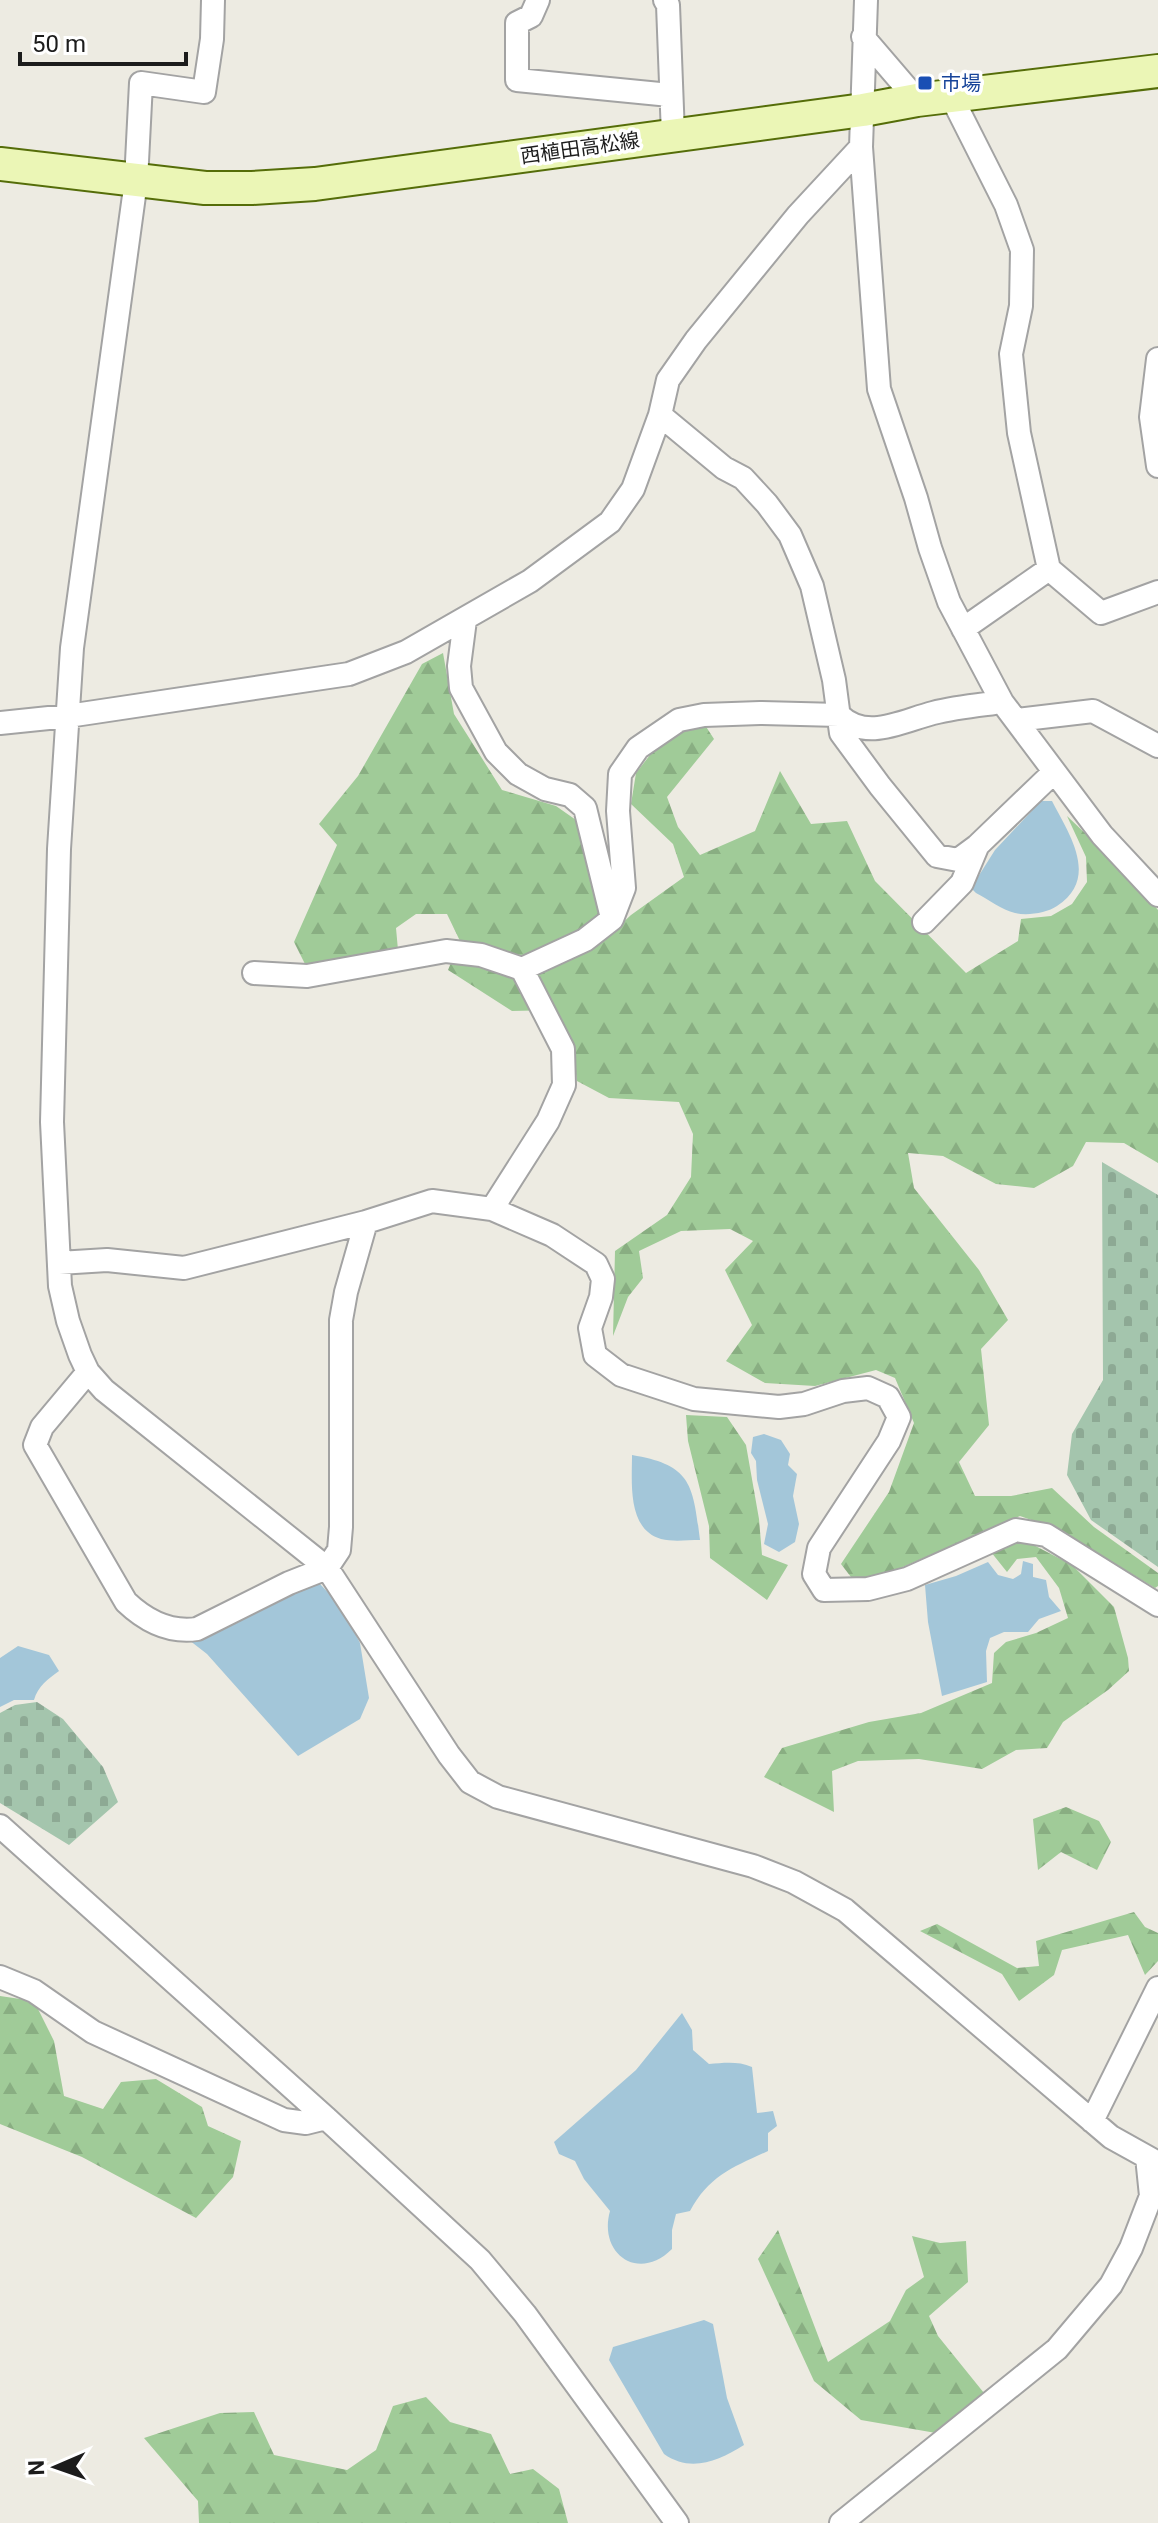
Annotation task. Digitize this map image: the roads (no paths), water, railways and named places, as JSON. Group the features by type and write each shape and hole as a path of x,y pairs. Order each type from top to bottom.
{"main road":[{"name":"西植田高松線","path":"0,164 205,188 315,184 863,110 917,100 1158,71"}],"street":[{"path":"213,0 212,39 204,92 141,83 136,181 72,648 59,849 52,1122 60,1286 68,1321 88,1372 104,1390 327,1568 449,1755 470,1782 498,1797 753,1866 794,1882 845,1910 1111,2137 1152,2160 1151,2196 1131,2248 1111,2285 1057,2349 841,2523"},
{"path":"538,0 531,16 517,23 517,80 670,95"},
{"path":"665,0 668,5 673,135"},
{"path":"866,0 861,147 879,389 949,602 963,629 1009,711 1102,835 1158,895"},
{"path":"863,37 917,100"},
{"path":"951,96 1006,205 1022,250 1021,306 1011,354 1019,433 1049,569 1101,613 1158,592"},
{"path":"0,723 68,716 349,674 406,652 530,581 610,522 633,489 660,415 668,380 696,340 798,215 861,147"},
{"path":"1158,359 1151,417 1158,466"},
{"path":"660,415 724,468 743,478 790,535 812,586 834,680 841,733 937,856 958,860 977,846 1054,772"},
{"path":"963,629 1049,569"},
{"path":"465,620 459,666 461,688 496,752 518,774 545,789 570,795 585,808 612,919"},
{"path":"254,973 307,976 446,951 481,955 522,969 585,940 612,919 624,888 618,811 620,774 638,748 679,720 704,715 839,715 849,725 874,728 935,712 1093,711 1158,746"},
{"path":"924,922 962,883 977,846"},
{"path":"492,1209 548,1121 564,1085 563,1049 522,969"},
{"path":"59,1263 107,1260 184,1268 366,1222 432,1201 492,1209 552,1235 596,1264 603,1279 601,1297 590,1328 595,1355 621,1375 694,1399 779,1407 868,1388 888,1397 899,1417 889,1441 819,1548 814,1574 824,1590 868,1589 907,1579 1016,1530 1046,1535 1158,1605"},
{"path":"88,1372 42,1427 35,1445 126,1602 143,1618 183,1631 197,1629 289,1583 327,1568 339,1550 341,1527 341,1320 366,1222"},
{"path":"0,1826 480,2260 525,2314 677,2523"},
{"path":"0,1977 34,1991 93,2032 284,2120 306,2123 326,2118"},
{"path":"1092,2121 1158,1988"}],"water":[{"path":"1041,801 1052,801 1072,841 1079,869 1077,882 1070,895 1053,908 1037,913 1015,913 971,888 995,850"},
{"path":"764,1434 781,1440 790,1454 788,1465 797,1474 793,1496 799,1524 795,1542 779,1552 764,1544 768,1524 757,1480 756,1461 751,1453 753,1437"},
{"path":"632,1455 667,1465 686,1481 695,1505 700,1540 661,1539 642,1526 634,1504"},
{"path":"1023,1561 1033,1564 1033,1577 1046,1580 1049,1597 1061,1611 1039,1619 1028,1632 1004,1632 990,1638 986,1651 987,1682 942,1696 928,1622 925,1585 988,1562 998,1575 1013,1579 1021,1574"},
{"path":"311,1581 320,1584 340,1605 360,1643 369,1698 360,1719 298,1756 207,1654 189,1640"},
{"path":"18,1646 49,1655 59,1671 47,1680 34,1700 14,1700 0,1707 0,1658"},
{"path":"682,2013 692,2030 693,2050 709,2064 736,2063 752,2067 757,2113 773,2111 777,2126 768,2133 768,2151 723,2174 705,2189 690,2211 676,2214 672,2249 659,2259 634,2263 615,2250 608,2226 610,2211 584,2179 575,2161 559,2154 554,2142 636,2070"},
{"path":"704,2320 713,2324 727,2398 744,2445 704,2463 684,2463 664,2454 609,2360 613,2347"}],"place":[{"name":"市場","path":"925,83"}]}
